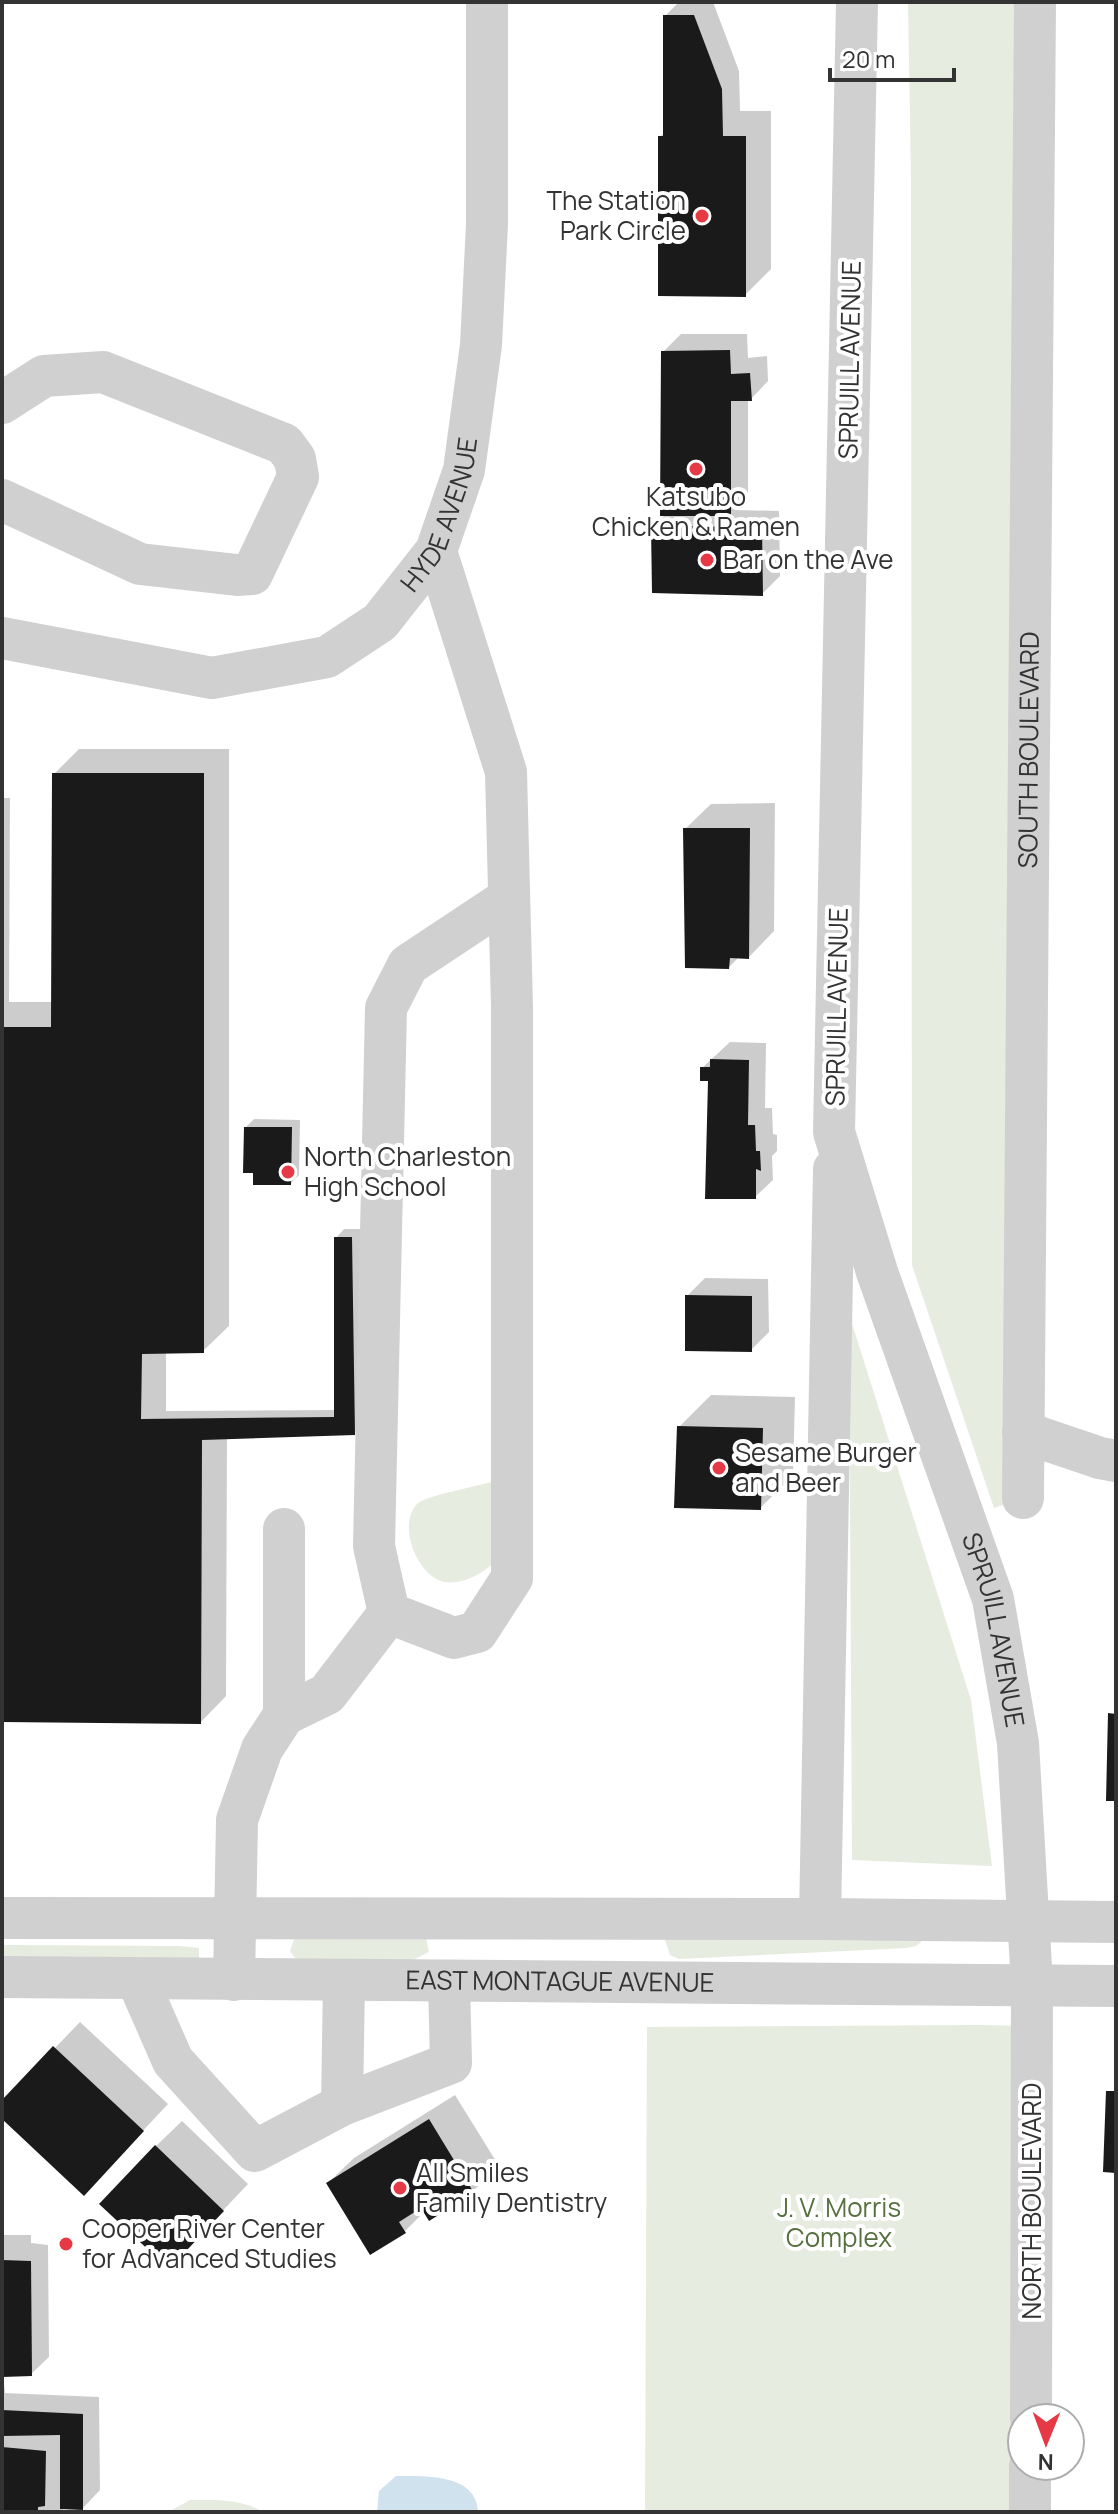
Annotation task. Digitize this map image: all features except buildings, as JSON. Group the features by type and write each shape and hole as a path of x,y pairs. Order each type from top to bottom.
{"street":[{"name":"HYDE AVENUE","path":"2,638 212,678 327,657 380,622 436,551 464,470 481,345 487,224 487,2"},
{"name":"SPRUILL AVENUE","path":"857,2 834,1132 877,1272 993,1599 1018,1743 1032,1984"},
{"name":"SOUTH BOULEVARD","path":"1023,1498 1035,2"},
{"path":"2,403 44,376 103,372 284,444 295,459 298,477 252,574 140,564 2,500"},
{"path":"389,1613 454,1638 477,1632 512,1578 512,1007 506,772 436,551"},
{"path":"389,1613 374,1546 386,1008 408,965 509,898"},
{"path":"820,1919 834,1132"},
{"path":"1023,1432 1116,1461"},
{"path":"284,1529 284,1715"},
{"path":"234,1980 237,1820 262,1749 284,1715 327,1694 389,1613"},
{"path":"2,1918 1116,1922"},
{"name":"EAST MONTAGUE AVENUE","path":"2,1977 1116,1986"},
{"path":"137,1979 173,2061 255,2151 342,2105 451,2063 449,1982"},
{"path":"342,2105 344,1981"},
{"name":"NORTH BOULEVARD","path":"1031,2402 1032,1984"},
{"path":"1030,2482 1030,2512"}],"green space":[{"path":"908,2 1014,2 1013,684 1023,1498 994,1508 912,1265 911,179"},
{"path":"849,1314 971,1700 992,1866 852,1860"},
{"path":"494,1481 495,1562 465,1580 444,1582 434,1578 418,1560 413,1549 409,1524 411,1513 417,1504 430,1497"},
{"path":"296,1934 426,1938 429,1952 411,1961 304,1960 295,1958 290,1951"},
{"path":"921,1936 921,1942 907,1948 679,1959 670,1955 664,1937"},
{"path":"2,1945 179,1946 199,1948 199,1960 2,1960"},
{"name":"J. V. Morris Complex","path":"1032,2026 1022,2402 1006,2402 1006,2482 1025,2482 1030,2512 645,2512 647,2027"},
{"path":"190,2500 237,2502 263,2512 168,2512"}],"water":[{"path":"396,2476 434,2477 459,2483 475,2499 478,2512 377,2512 379,2491"}],"place":[{"name":"The Station Park Circle","path":"702,216"},
{"name":"Katsubo Chicken & Ramen","path":"696,469"},
{"name":"Bar on the Ave","path":"707,560"},
{"name":"North Charleston High School","path":"288,1172"},
{"name":"Sesame Burger and Beer","path":"719,1468"},
{"name":"All Smiles Family Dentistry","path":"400,2188"},
{"name":"Cooper River Center for Advanced Studies","path":"66,2244"}]}
